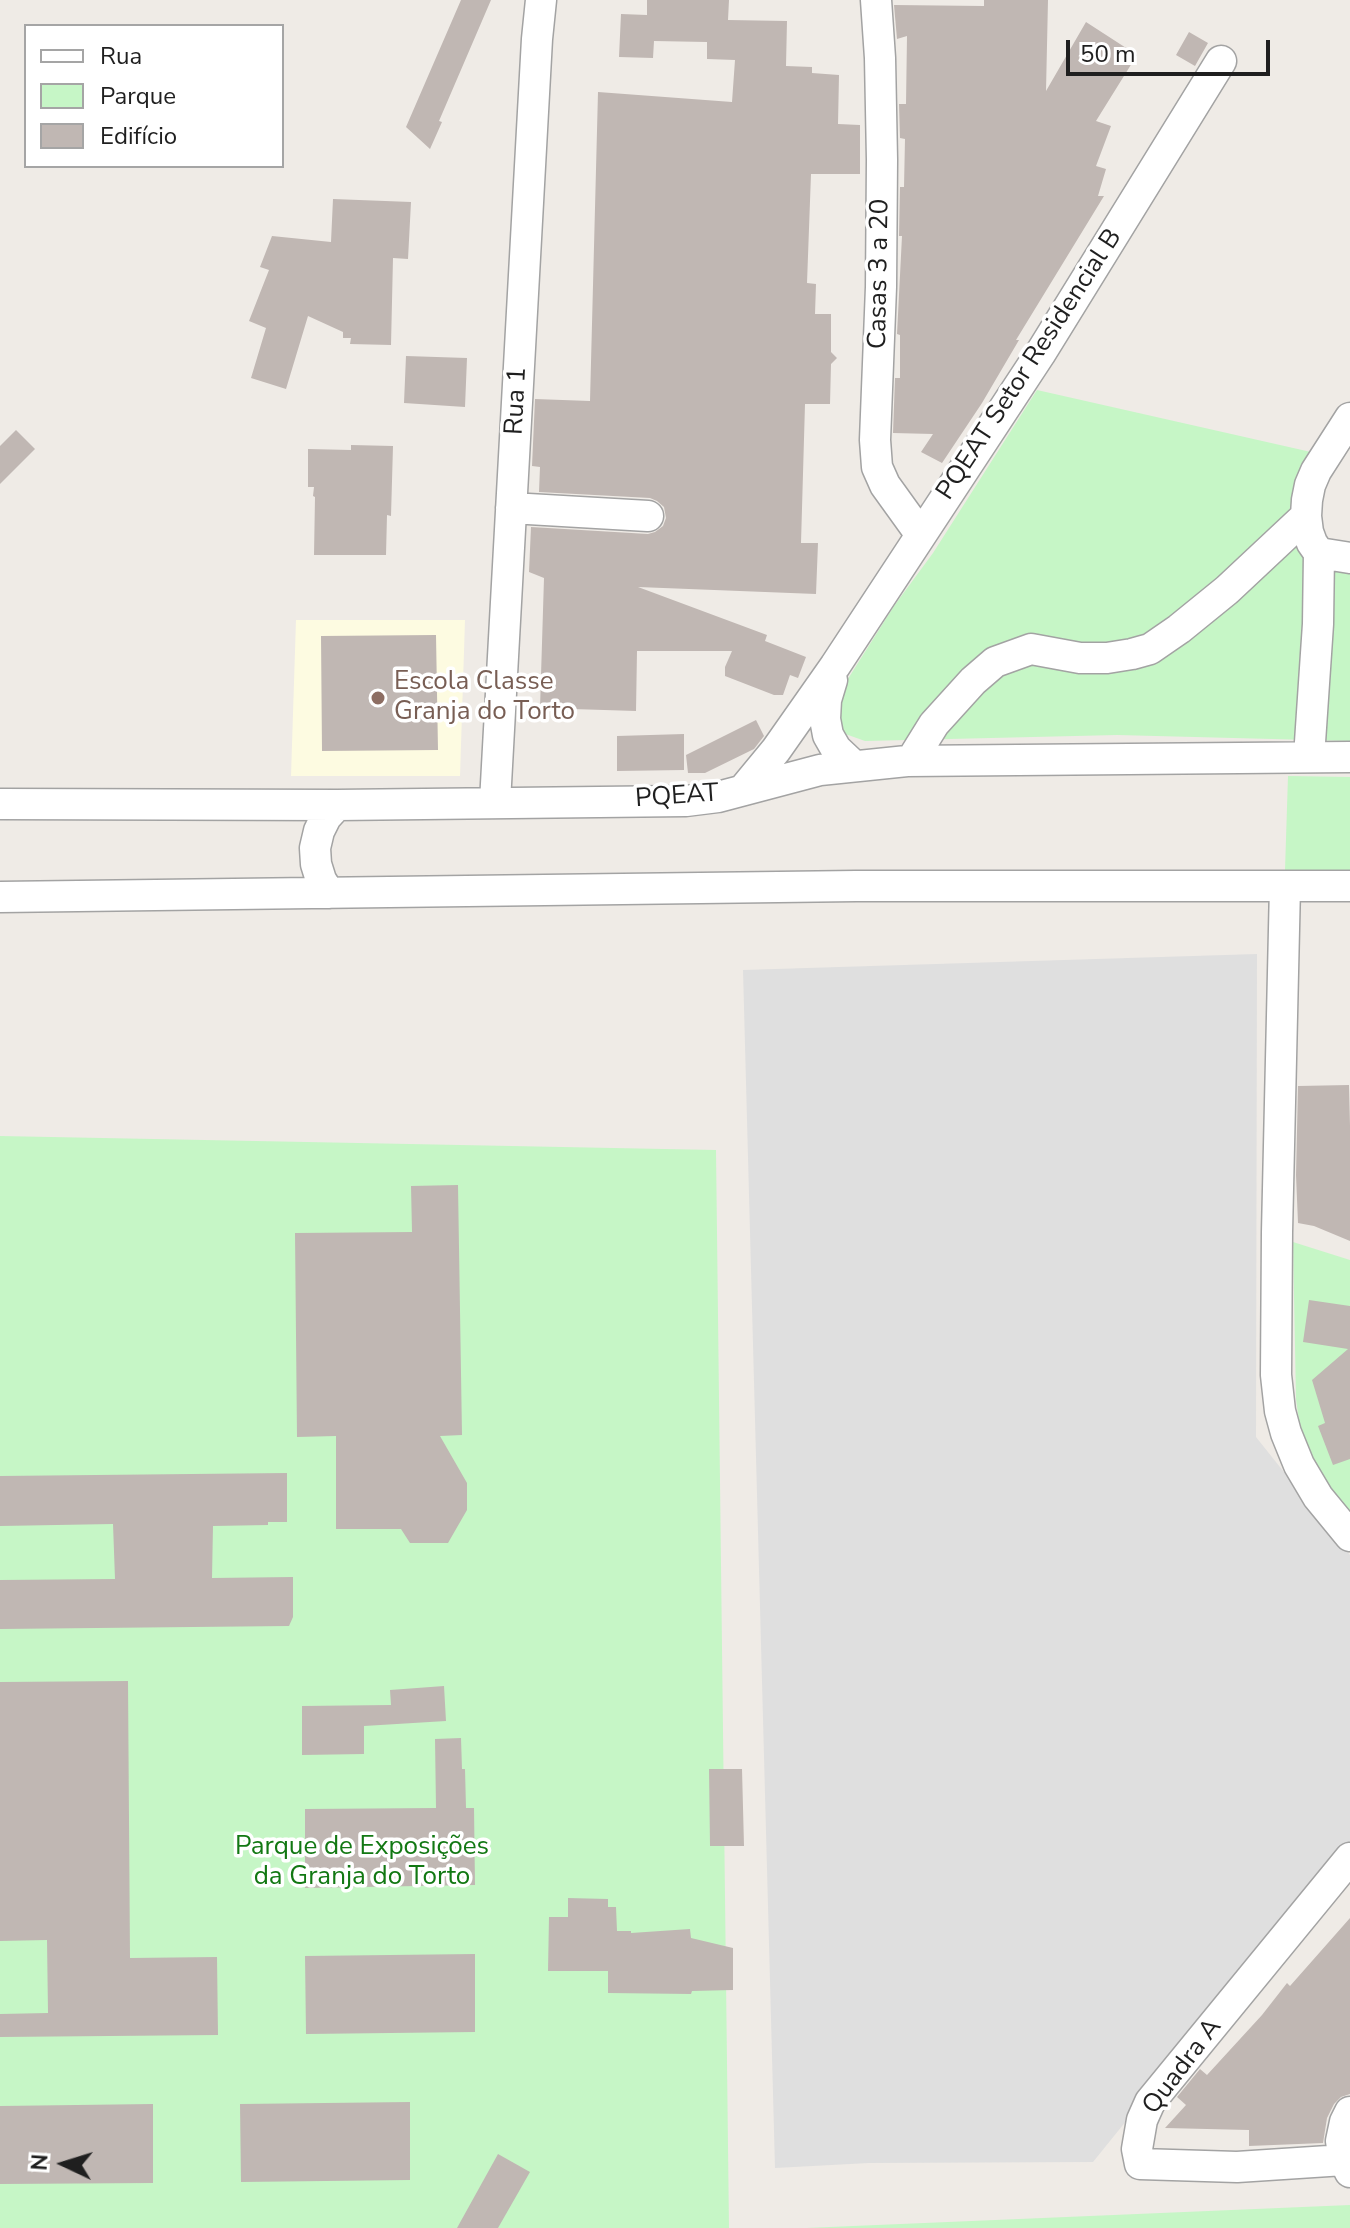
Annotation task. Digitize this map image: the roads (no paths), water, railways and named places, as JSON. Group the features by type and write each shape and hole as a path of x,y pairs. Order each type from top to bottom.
{"street":[{"name":"Rua 1","path":"495,802 541,0"},
{"name":"Casas 3 a 20","path":"876,0 882,176 875,440 877,467 885,485 921,535"},
{"name":"PQEAT Setor Residencial B","path":"743,790 776,750 835,666 1040,354 1221,61"},
{"path":"1309,757 1318,624 1319,553 1312,543 1306,516 1310,485 1350,418"},
{"path":"511,508 648,516"},
{"path":"911,761 934,724 995,662 1031,649 1080,658 1107,658 1150,649 1227,590 1306,516"},
{"path":"1319,553 1350,558"},
{"path":"835,666 826,700 825,719 828,735 836,749 853,765"},
{"name":"PQEAT","path":"0,804 337,805 686,801 718,797 783,778 853,765 911,761 1350,757"},
{"path":"329,893 316,864 315,848 322,824 337,805"},
{"path":"0,897 856,886 1350,886"},
{"path":"1285,886 1276,1375 1280,1411 1299,1465 1318,1497 1350,1536"},
{"name":"Quadra A","path":"1347,2166 1140,2164 1137,2149 1142,2120 1150,2102 1350,1858"},
{"path":"1347,2166 1341,2141 1350,2112"}],"place":[{"name":"Escola Classe Granja do Torto","path":"378,698"}],"park label":[{"name":"Parque de Exposições da Granja do Torto","path":"362,1863"}]}
